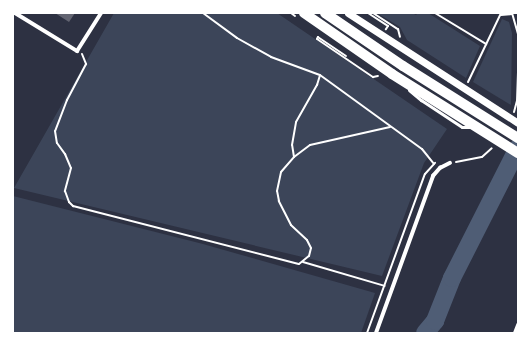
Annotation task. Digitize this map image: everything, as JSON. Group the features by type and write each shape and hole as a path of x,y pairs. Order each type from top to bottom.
{"highway":[{"path":"304,13 392,74 518,153"},
{"path":"325,13 518,138"}],"street":[{"path":"15,13 77,51 101,13"},
{"path":"348,13 518,123"},
{"path":"376,333 433,176 440,168 450,163"},
{"path":"515,333 518,325"}],"path":[{"path":"203,13 237,38 271,57 320,75 422,149 434,164"},
{"path":"368,13 388,26"},
{"path":"373,13 398,29 400,38"},
{"path":"435,13 486,44"},
{"path":"468,82 500,14 512,13 518,34"},
{"path":"77,51 84,56 86,64 67,100 55,131 57,143 66,154 70,168 65,191 69,202 73,206 299,264 303,262 392,288"},
{"path":"294,157 292,144 296,122 317,84 320,75"},
{"path":"303,262 311,252 310,244 291,225 278,201 277,191 281,172 294,157 310,144 390,127"}],"shaded area":[{"path":"114,13 277,13 447,129 424,163 382,276 14,188"},
{"path":"377,13 412,13 416,15 418,13 428,13 480,46 466,78 407,40 400,27"},
{"path":"502,19 509,22 512,33 511,105 473,82"},
{"path":"13,196 203,244 375,293 361,333 13,333"}],"building":[{"path":"55,13 75,13 69,22"}],"waterway":[{"path":"425,333 435,321 452,278 518,148"}]}
